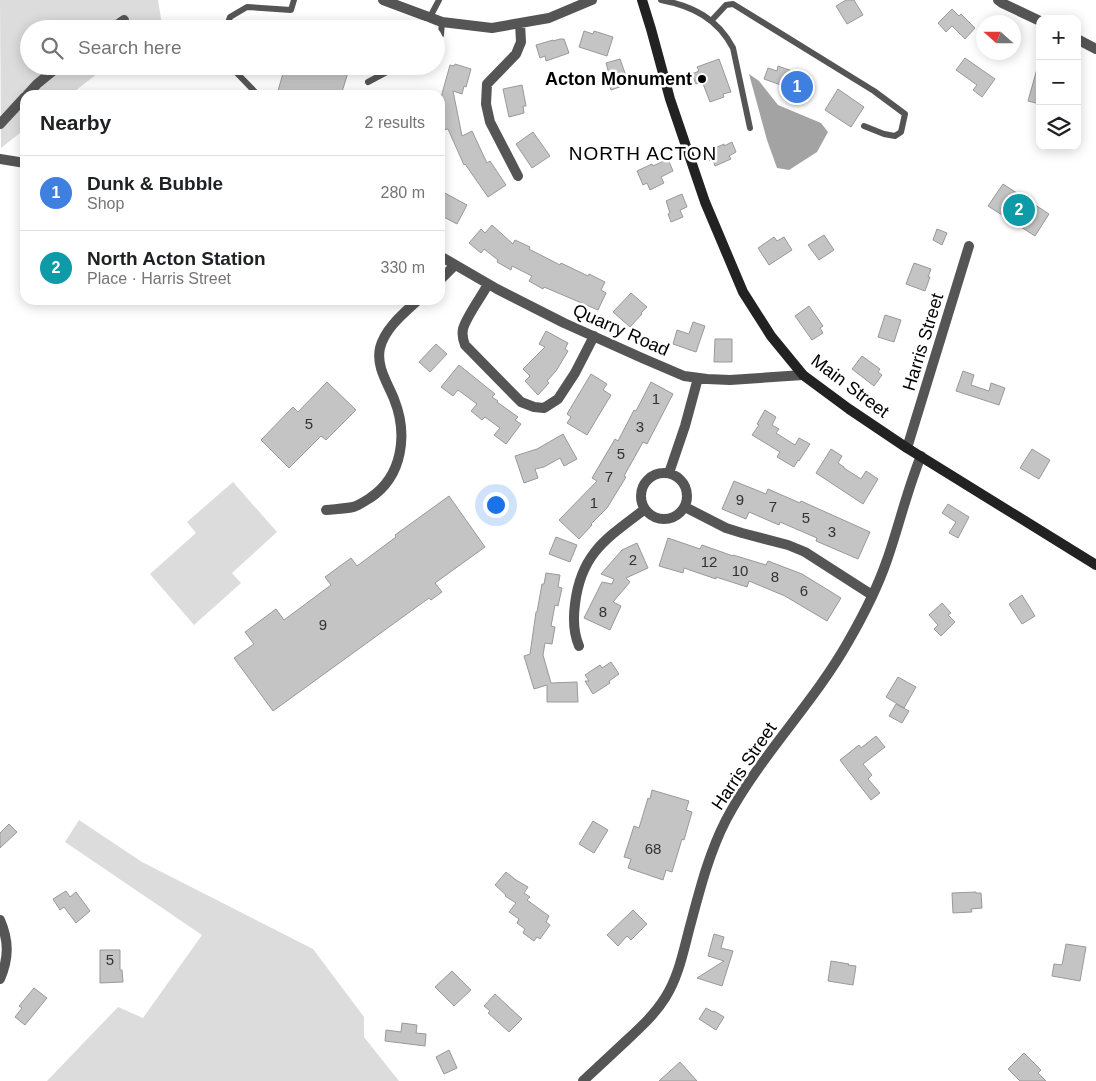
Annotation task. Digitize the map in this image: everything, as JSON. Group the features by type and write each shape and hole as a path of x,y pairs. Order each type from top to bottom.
{"main road":[{"name":"Main Street","path":"642,0 670,99 705,202 747,300 771,336 804,375 849,409 907,448 1096,565"}],"street":[{"path":"383,0 437,20"},
{"path":"445,22 492,28 548,18 592,0"},
{"path":"998,0 1036,19"},
{"path":"518,176 490,122 486,104 487,84 516,54 521,42 520,23"},
{"path":"1081,41 1096,49"},
{"path":"32,90 48,75"},
{"path":"0,124 20,102"},
{"path":"0,159 20,162"},
{"name":"Harris Street","path":"907,448 969,246"},
{"name":"Quarry Road","path":"445,259 488,284 564,323 684,376 730,380 804,375"},
{"path":"445,275 456,265"},
{"path":"488,284 466,323 463,341 521,402 544,408 558,399 575,373 594,336"},
{"path":"326,510 354,507 368,500 380,491 396,469 402,446 400,421 394,399 387,386 379,362 380,347 387,333 413,305"},
{"path":"670,473 698,378"},
{"name":"Harris Street","path":"583,1081 645,1023 666,997 678,968 708,862 726,821 750,780 815,693 855,630 885,566 910,483 921,456"},
{"path":"660,473 670,473 682,480 688,498 683,511 676,516 663,520 655,518 645,509 641,500 641,491 645,483 652,476 660,473"},
{"path":"685,507 742,534 788,544 805,552 872,595"},
{"path":"579,646 573,618 576,591 584,568 597,548 606,539 645,509"},
{"path":"0,920 6,934 7,943 6,962 0,979"}],"lane":[{"path":"229,20 230,17 247,7 291,10 294,0"},
{"path":"430,17 439,0"},
{"path":"661,0 696,10 712,20 728,38 733,48 750,128"},
{"path":"712,20 726,5 733,4 874,91 905,114 901,132 895,136 864,126"},
{"path":"239,75 253,90"},
{"path":"368,82 381,75"}],"shaded area":[{"path":"0,0 158,0 161,20 20,20 20,75 96,75 76,90 20,90 20,133 1,148"},
{"path":"749,74 759,81 778,105 821,123 828,132 817,152 789,170 777,168 767,140"},
{"path":"233,482 277,532 232,573 241,583 194,625 150,574 196,533 187,522"},
{"path":"79,820 142,862 313,949 364,1017 364,1037 399,1081 47,1081 118,1007 143,1018 202,935 65,842"}],"building":[{"path":"846,0 854,0 863,15 847,24 836,6"},
{"path":"952,9 959,16 961,14 975,28 965,39 952,26 946,32 938,23"},
{"path":"584,31 593,34 594,31 613,37 607,56 579,47"},
{"path":"564,39 569,53 546,61 545,56 540,58 536,45"},
{"path":"965,58 995,79 982,97 973,90 977,85 956,70"},
{"path":"620,59 626,76 623,77 625,85 611,90 604,71 608,70 606,63"},
{"name":"Acton Monument","path":"719,59 731,92 723,94 724,97 710,102 702,81 696,84 692,74 699,71 697,67"},
{"path":"455,64 471,69 462,94 453,91 462,136 472,131 487,163 490,161 506,185 488,197 464,165 448,129 445,130 445,90 443,90 450,65 454,66"},
{"path":"778,66 812,78 806,94 764,79 768,68 777,71"},
{"path":"1036,73 1036,103 1028,101"},
{"path":"282,75 347,75 343,90 278,90"},
{"path":"522,85 526,106 523,106 524,113 509,117 503,89"},
{"path":"838,89 864,107 851,127 825,110"},
{"path":"533,132 550,156 532,168 516,144"},
{"path":"732,142 736,152 729,156 731,159 715,166 713,160 710,161 706,152"},
{"path":"668,159 673,171 661,177 664,183 650,190 647,183 643,185 637,171"},
{"path":"1003,184 1049,214 1035,236 988,206"},
{"path":"445,193 467,205 457,224 445,218"},
{"path":"682,194 687,207 680,210 683,217 671,222 666,201"},
{"path":"492,225 513,244 515,240 560,265 561,263 605,282 601,290 606,293 598,310 544,287 543,289 529,281 532,276 512,266 511,270 497,262 498,260 484,249 481,253 469,243 481,229 485,233"},
{"path":"937,229 947,233 942,245 933,240"},
{"path":"824,235 834,250 819,260 808,245"},
{"path":"774,237 777,241 784,237 792,250 769,265 758,248"},
{"path":"914,263 931,269 925,291 906,284"},
{"path":"631,293 647,307 630,327 613,312"},
{"path":"809,306 823,326 820,328 823,333 812,340 795,316"},
{"path":"885,315 901,320 894,342 878,337"},
{"path":"693,322 705,326 696,352 673,344 677,330 689,334"},
{"path":"546,331 568,343 565,349 568,351 556,371 547,381 549,383 538,395 525,381 530,376 523,369 545,347 539,344"},
{"path":"715,339 732,339 732,362 714,362"},
{"path":"436,344 447,354 430,372 419,362"},
{"path":"862,356 880,369 878,372 882,375 874,386 852,369"},
{"path":"459,365 495,394 492,397 497,402 518,417 515,420 521,424 506,444 494,435 500,428 485,417 482,420 471,411 477,404 458,390 453,396 441,387"},
{"path":"963,371 974,375 971,385 989,391 991,383 1005,388 999,405 956,391"},
{"path":"591,374 607,384 603,390 611,395 587,435 567,423 571,417 567,414"},
{"path":"327,382 356,410 326,440 321,436 289,468 261,440 293,407 298,412"},
{"path":"651,382 673,394 647,444 643,442 624,476 626,477 607,508 579,539 559,520 597,481 592,478 615,439 618,441"},
{"path":"765,410 776,417 772,425 779,429 776,433 795,445 799,438 810,444 794,467 777,457 780,452 752,435 759,425 757,424"},
{"path":"563,434 577,459 564,466 560,458 544,467 535,469 538,478 524,483 515,456 537,449"},
{"path":"831,449 842,456 838,463 861,479 866,471 878,479 863,504 816,473"},
{"path":"1032,449 1050,460 1039,479 1020,468"},
{"path":"734,481 766,494 768,489 800,503 801,501 870,532 858,559 816,541 817,538 780,522 779,525 749,512 746,519 722,509"},
{"path":"449,496 485,547 435,583 442,592 431,600 429,598 273,711 234,658 254,644 245,632 276,609 284,620 331,585 325,577 351,558 357,566 396,537 395,535"},
{"path":"948,504 969,517 958,538 949,533 956,522 942,513"},
{"path":"556,537 577,545 570,562 549,554"},
{"path":"668,538 700,549 702,545 766,565 768,561 802,574 841,598 827,621 785,596 749,581 747,587 684,568 683,573 659,566"},
{"path":"637,543 648,568 626,578 630,582 613,602 621,606 610,630 584,618 602,582 612,584 614,579 601,574 622,550"},
{"path":"546,573 560,575 558,587 562,588 558,606 555,605 551,626 555,627 552,644 545,643 543,655 551,683 577,682 578,702 547,702 547,685 534,689 524,656 530,654 536,612"},
{"path":"1022,595 1035,616 1022,624 1009,604"},
{"path":"942,603 951,613 948,615 955,622 941,636 934,629 938,625 929,615"},
{"path":"611,662 619,674 609,681 610,683 593,694 585,681 589,681 585,675 600,665 602,668"},
{"path":"898,677 916,687 904,708 886,697"},
{"path":"896,704 909,711 902,723 889,716"},
{"path":"876,736 885,747 863,764 872,775 868,779 880,793 871,800 840,760 859,745 861,748"},
{"path":"652,790 689,801 686,810 692,812 672,872 666,870 663,880 628,868 631,859 624,857 634,826 639,828"},
{"path":"593,821 608,830 594,853 579,844"},
{"path":"9,824 17,832 0,848 0,833"},
{"path":"506,872 528,887 524,893 530,897 527,900 549,916 546,922 550,925 540,939 537,937 534,941 523,933 525,929 517,923 519,919 509,912 516,903 505,896 495,885"},
{"path":"66,891 70,897 76,892 90,911 76,923 64,907 60,910 53,899"},
{"path":"952,893 981,893 982,908 971,909 972,912 953,913"},
{"path":"633,910 647,924 631,940 627,936 618,946 607,935"},
{"path":"714,934 724,937 721,948 733,951 722,986 697,978 724,961 708,956"},
{"path":"1066,944 1086,947 1080,981 1052,976 1054,964 1062,965"},
{"path":"100,950 120,950 120,970 122,970 123,982 100,983"},
{"path":"831,961 856,966 853,985 828,981"},
{"path":"452,971 471,990 454,1006 435,987"},
{"path":"34,988 47,998 25,1025 15,1017 22,1008 19,1006"},
{"path":"495,994 522,1019 509,1032 488,1013 490,1011 484,1006"},
{"path":"706,1008 724,1017 716,1030 699,1019"},
{"path":"402,1023 417,1025 416,1033 426,1034 425,1046 385,1041 386,1030 401,1032"},
{"path":"449,1050 457,1068 444,1074 436,1057"},
{"path":"1024,1053 1041,1070 1038,1073 1046,1081 1020,1081 1008,1069"},
{"path":"680,1062 697,1081 659,1081"}],"place":[{"name":"Acton Monument","path":"702,79"},
{"name":"Dunk & Bubble","path":"797,87"},
{"name":"North Acton Station","path":"1019,210"}],"district":[{"name":"NORTH ACTON","path":"643,153"}]}
